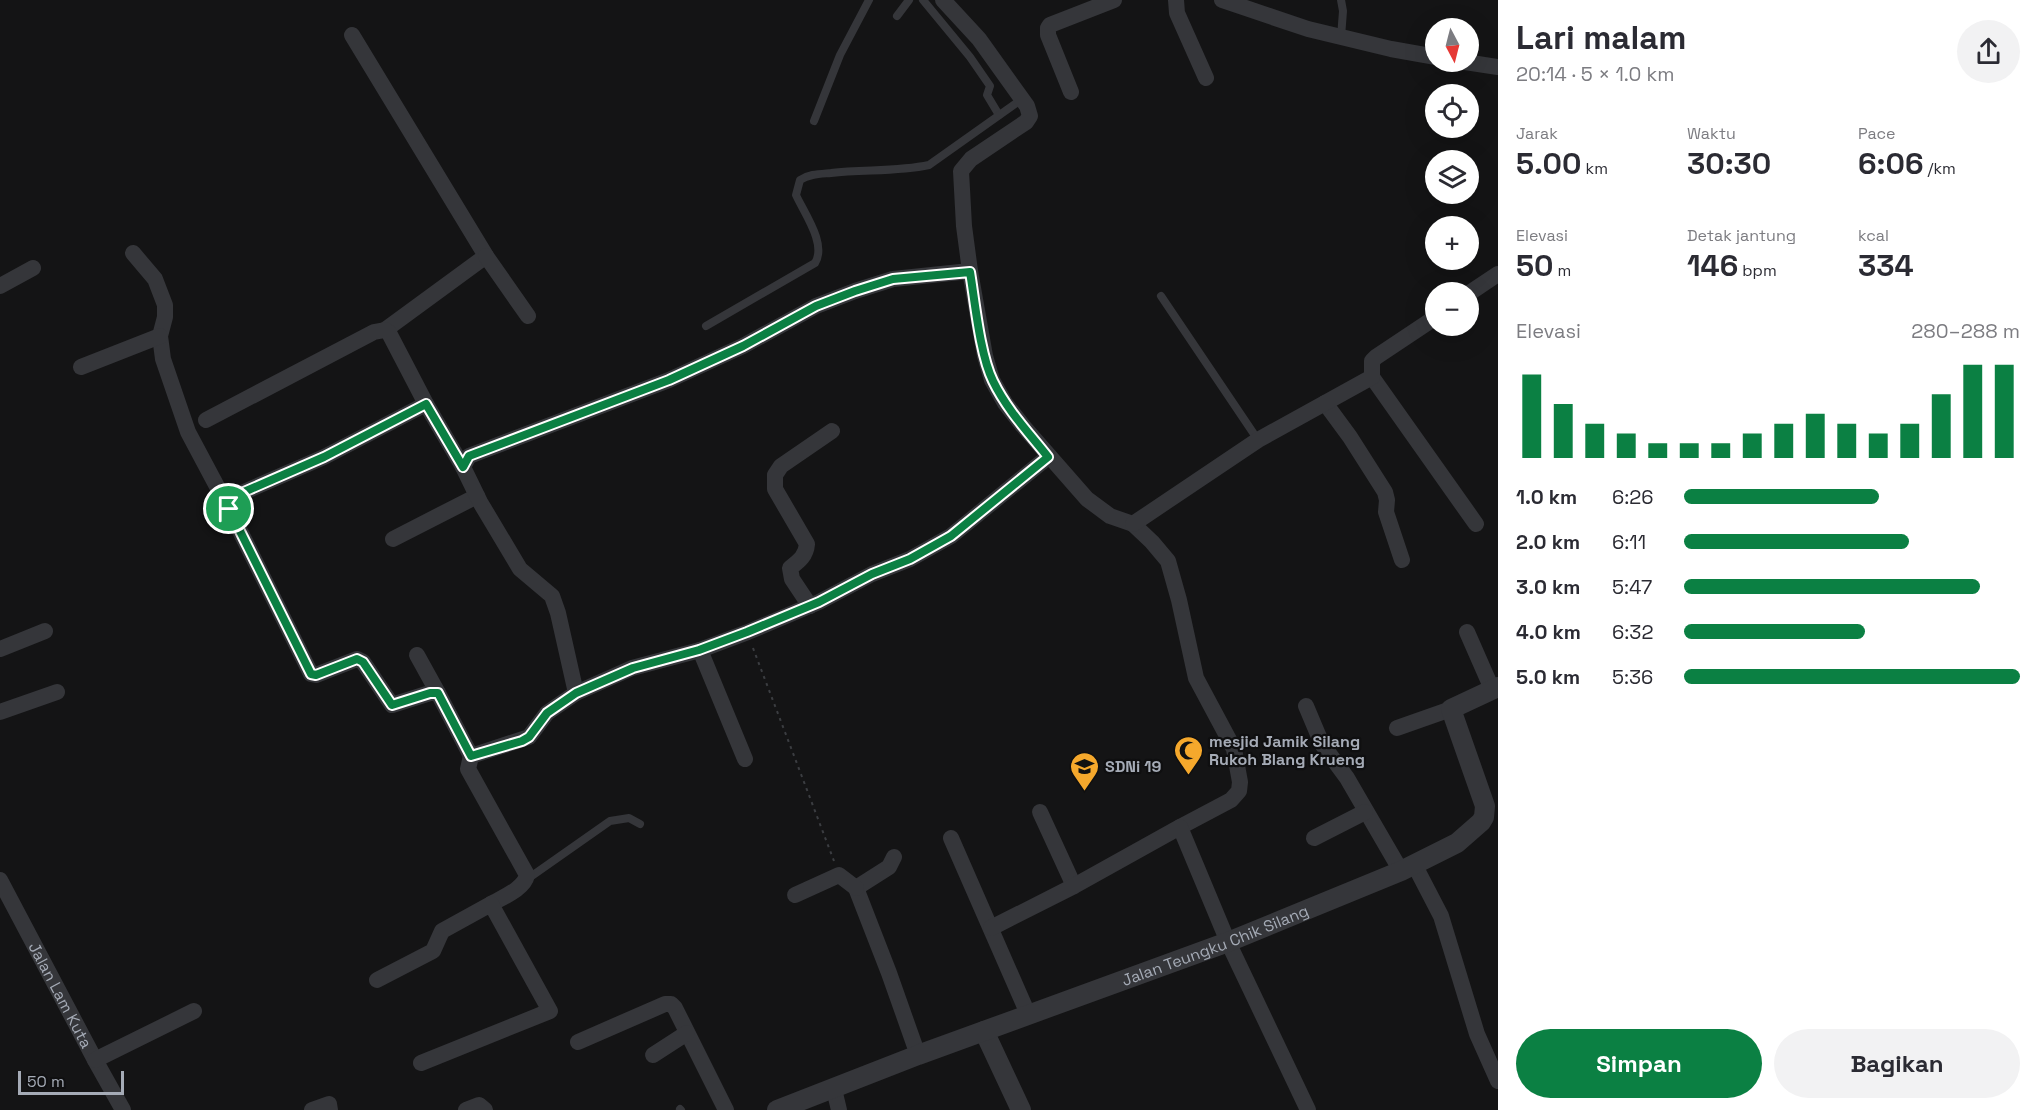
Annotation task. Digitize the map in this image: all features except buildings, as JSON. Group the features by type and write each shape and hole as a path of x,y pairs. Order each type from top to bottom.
{"street":[{"path":"943,0 979,39 1030,113 1026,122 971,159 961,171 964,226 970,272 985,356 992,380 1005,403 1048,457 1096,507 1110,516 1132,524 1168,561 1196,678 1234,749 1240,782 1239,791 1231,800 1074,886 991,928"},
{"path":"1071,92 1048,34 1048,28 1050,25 1114,0"},
{"path":"1176,0 1177,13 1206,78"},
{"path":"1222,0 1249,4 1308,29 1391,50 1425,55"},
{"path":"352,35 486,256 528,316"},
{"path":"1479,64 1498,67"},
{"path":"133,253 155,279 165,305 160,336 163,359 188,432 311,674 316,675 357,659 363,662 392,705 430,693 438,693"},
{"path":"206,420 374,332 385,330 486,256"},
{"path":"0,286 33,268"},
{"path":"463,467 469,456 669,380 743,346 816,306 893,279 970,272"},
{"path":"1479,287 1498,275"},
{"path":"1425,324 1376,357 1372,361 1372,377 1476,524"},
{"path":"385,330 389,333 477,496 520,569 552,596 576,693"},
{"path":"81,367 160,336"},
{"path":"1132,524 1258,440 1372,377"},
{"path":"1325,403 1385,492 1386,512 1402,560"},
{"path":"229,509 237,495 324,457 426,404"},
{"path":"810,606 792,579 790,568 807,552 807,544 775,489 775,475 781,466 832,431"},
{"path":"471,756 529,737 547,713 576,693 633,668 699,650 747,632 810,606 872,574 910,559 951,536 1048,457"},
{"path":"393,539 477,496"},
{"path":"0,649 45,631"},
{"path":"1397,728 1450,709 1495,688 1467,632"},
{"path":"699,650 745,759"},
{"path":"378,980 433,951 442,932 521,886 526,880 526,871 468,769 471,756 417,655"},
{"path":"0,712 57,692"},
{"path":"1306,706 1322,744 1347,778 1365,812 1441,916 1477,1034 1498,1082"},
{"name":"Jalan Teungku Chik Silang","path":"777,1110 1028,1014 1228,942 1407,867 1457,843 1484,817 1484,800 1450,709"},
{"path":"1040,812 1074,886"},
{"path":"1314,838 1365,812"},
{"path":"1180,827 1228,942 1308,1110"},
{"path":"951,838 1028,1014"},
{"path":"856,888 889,867 894,857"},
{"path":"795,895 839,875 856,888 918,1055"},
{"name":"Jalan Lam Kuta","path":"0,880 123,1110"},
{"path":"421,1063 550,1011 491,904"},
{"path":"578,1041 665,1004 671,1005 675,1008 726,1110"},
{"path":"95,1060 194,1011"},
{"path":"984,1031 1021,1110"},
{"path":"653,1055 687,1033"},
{"path":"834,1089 839,1110"},
{"path":"312,1110 329,1104 330,1110"},
{"path":"465,1110 479,1105 485,1110"}],"lane":[{"path":"814,122 840,55 869,0"},
{"path":"897,16 909,0"},
{"path":"923,0 970,57 990,86 987,95 999,115"},
{"path":"1341,0 1343,11 1341,37"},
{"path":"706,326 814,263 819,256 818,241 796,195 800,180 806,176 860,169 914,168 929,165 1022,99"},
{"path":"1161,296 1258,440"},
{"path":"526,880 610,821 629,818 640,824"}],"path":[{"path":"747,632 839,875"}],"place":[{"name":"mesjid Jamik Silang Rukoh Blang Krueng","path":"1188,776"},
{"name":"SDNi 19","path":"1084,792"}],"route":[{"path":"970,272 985,356 992,380 1005,403 1048,457 951,536 910,559 872,574 819,602 747,632 699,650 633,668 576,693 547,713 529,737 471,756 441,694 430,693 392,705 363,662 357,659 316,675 311,674 229,509 237,495 324,457 426,404 463,467 469,456 669,380 743,346 816,306 855,291 893,279 970,272"}]}
